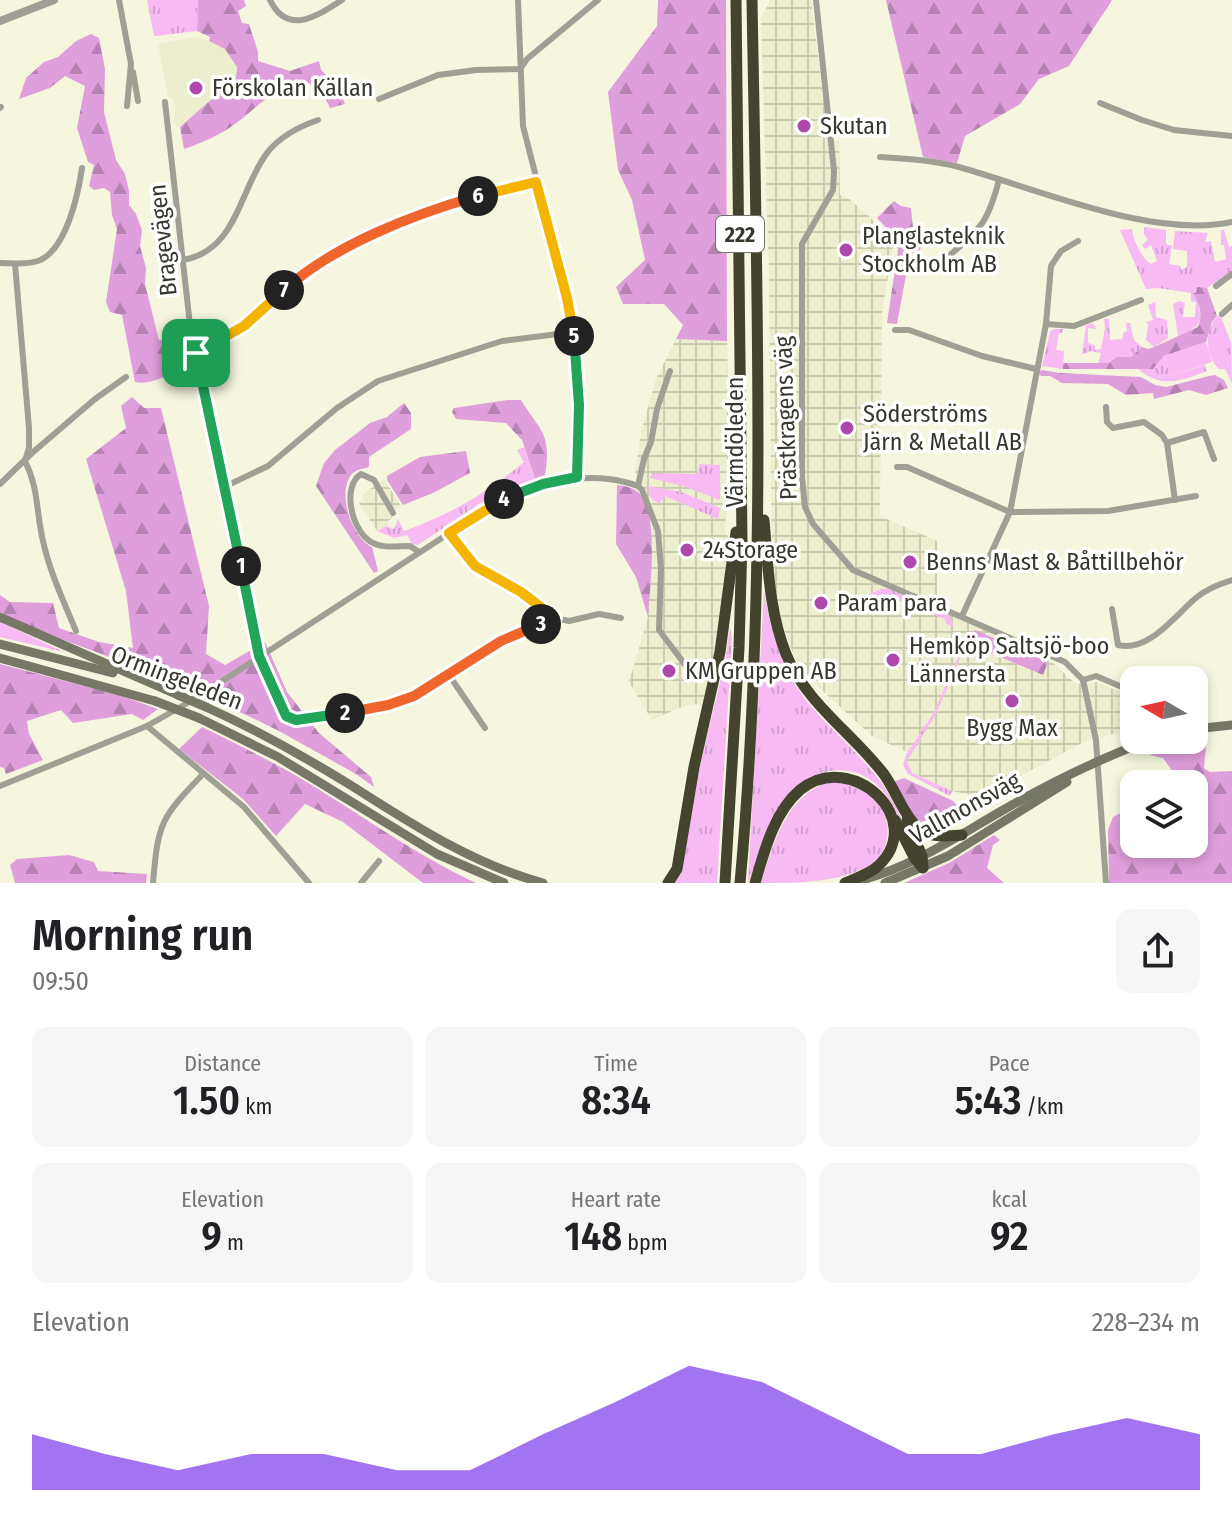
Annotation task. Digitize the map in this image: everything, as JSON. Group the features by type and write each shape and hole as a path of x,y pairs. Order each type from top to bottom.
{"highway":[{"name":"Värmdöleden","path":"725,883 739,648 743,469 736,0"},
{"name":"Värmdöleden","path":"740,883 752,688 759,468 752,0"},
{"path":"759,468 767,575 786,655 812,697 883,774 909,816 927,834 962,835"},
{"path":"668,883 677,869 694,767 720,652 743,469"},
{"path":"755,883 782,813 801,789 830,777 850,779 871,787 889,809 920,861"},
{"path":"898,797 920,861"},
{"path":"846,883 876,868 891,847 893,833 889,809"}],"main road":[{"path":"0,617 160,688"},
{"name":"Ormingeleden","path":"0,644 96,668 160,688 206,707 268,736 445,844 543,883"},
{"name":"Ormingeleden","path":"0,658 155,701 199,718 291,764 437,854 504,883"},
{"path":"1208,728 1232,725"},
{"path":"885,883 920,861 982,837 1099,759 1120,751"},
{"name":"Vallmonsväg","path":"846,883 920,861 1005,808 1099,759"}],"street":[{"path":"0,21 34,4 54,0"},
{"path":"119,0 138,101"},
{"path":"270,0 279,13 294,21 315,16 342,0"},
{"path":"518,0 523,126 574,332 579,405 577,477"},
{"path":"520,69 527,59 598,0"},
{"name":"Prästkragens väg","path":"816,0 834,171 833,190 802,244 802,477 805,507 813,524 853,570 1065,662 1083,680 1096,676 1120,686"},
{"path":"127,106 131,64"},
{"path":"379,99 438,75 520,69"},
{"name":"Bragevägen","path":"165,102 182,260 196,353 259,656 284,713 292,720 388,705 414,696 449,675"},
{"path":"1100,103 1174,130 1232,136"},
{"path":"182,260 206,253 229,227 259,165 274,145 293,130 318,120"},
{"path":"880,157 948,165 1158,223 1190,226 1232,222"},
{"path":"0,263 36,262 55,249 73,210 82,168"},
{"path":"950,255 976,232 990,213 999,180"},
{"path":"196,353 244,326 304,272 339,251 447,206 536,182"},
{"path":"962,616 1010,512 1046,324 1051,266 1061,251 1078,241"},
{"path":"15,264 29,428 29,448 25,461 38,498 46,553 76,631"},
{"path":"1216,286 1232,274"},
{"path":"1046,324 1074,326 1141,300"},
{"path":"1222,314 1232,305"},
{"path":"895,330 909,330 982,356 1036,369"},
{"path":"224,487 268,466 349,398 378,381 502,341 574,332"},
{"path":"638,486 670,371"},
{"path":"0,484 95,399 126,377"},
{"path":"1106,407 1107,422 1113,428 1144,422 1162,435 1167,443 1175,500"},
{"path":"1167,443 1204,432 1214,459"},
{"path":"897,467 907,467 1010,512 1108,511 1196,496"},
{"path":"393,513 373,478 361,474 356,478 351,491 352,507 362,535 375,544 410,546 419,552"},
{"path":"0,786 147,726 198,697 419,552 511,496 543,484 577,477 625,481 642,490 658,531 661,569 659,634 692,674"},
{"path":"449,533 475,566 521,592 555,618 569,621 599,614 621,618"},
{"path":"1112,609 1118,645 1143,643 1200,595 1232,580"},
{"path":"485,728 449,675 501,641 555,618"},
{"path":"1083,680 1099,759 1106,883"},
{"path":"147,726 244,807 309,883"},
{"path":"153,883 157,839 162,823 172,806 203,774"},
{"path":"361,883 379,861"}],"shaded area":[{"path":"770,0 811,0 829,141 839,141 840,195 847,197 870,217 887,235 893,248 882,312 880,516 937,541 937,608 1051,661 1076,684 1096,682 1120,692 1120,732 1084,742 981,797 952,791 912,773 907,761 909,753 872,736 816,685 798,664 776,599 772,565 769,280 761,19"},
{"name":"Förskolan Källan","path":"194,37 225,49 237,67 236,78 177,127 173,121 176,109 172,98 168,97 158,44"},
{"path":"676,339 727,341 729,473 725,531 729,539 720,623 703,707 696,704 679,708 652,720 629,682 648,617 641,486 635,473 641,432 656,379"},
{"path":"384,479 401,506 390,512 392,518 388,525 377,531 359,503 364,500 362,495"}],"green space":[{"path":"147,0 198,0 197,31 154,36"},
{"path":"158,0 181,0 184,16 162,20"},
{"path":"198,0 244,0 246,6 238,11 242,23 249,24 258,61 290,71 319,61 321,70 337,85 345,104 330,108 320,92 304,80 275,93 223,132 184,149 180,127 236,78 237,67 225,49 197,31"},
{"path":"658,0 726,0 727,341 676,339 683,325 664,304 623,304 616,287 645,260 632,200 618,170 608,92 657,26"},
{"path":"886,0 1112,0 1069,66 1039,79 1020,104 965,136 957,163 923,157"},
{"path":"91,34 99,38 105,69 104,112 116,160 125,174 129,205 142,230 140,246 146,268 145,284 159,340 176,338 183,341 188,368 148,382 135,382 122,315 110,312 106,302 117,229 110,192 104,188 94,190 89,186 94,165 88,162 77,128 85,86 65,76 50,88 19,99 26,78 44,62 58,57 76,41"},
{"path":"894,201 911,208 913,228 922,246 918,253 910,253 897,324 887,323 898,250 893,235 877,218"},
{"path":"1144,227 1166,230 1166,244 1172,246 1169,264 1180,266 1181,270 1187,267 1187,251 1173,249 1175,231 1208,233 1205,242 1211,241 1215,262 1226,259 1224,245 1221,245 1221,230 1224,230 1229,247 1232,246 1232,271 1207,288 1197,288 1199,322 1178,336 1173,304 1179,301 1185,303 1183,317 1195,317 1196,302 1191,301 1191,293 1146,289 1120,230 1132,229 1139,250 1151,264 1157,261 1151,245 1145,249 1142,245 1148,240"},
{"path":"1197,287 1207,288 1217,316 1206,342 1164,356 1153,369 1063,369 1063,363 1108,363 1117,357 1131,357 1142,347 1154,347 1198,327 1200,310 1193,293 1196,293"},
{"path":"1155,302 1156,317 1167,320 1168,338 1154,347 1146,340 1146,322 1153,320 1148,305"},
{"path":"1220,314 1231,343 1232,383 1225,369 1219,369 1214,363 1209,349 1211,326"},
{"path":"1104,319 1109,319 1110,340 1122,339 1127,331 1126,323 1130,323 1134,340 1142,347 1131,357 1118,357 1108,363 1098,364 1101,353 1091,351 1082,354 1086,325 1093,323 1096,329 1088,328 1088,343 1095,345 1095,350 1101,349"},
{"path":"1053,329 1063,329 1059,333 1056,350 1064,351 1063,369 1042,366"},
{"path":"1206,342 1212,362 1171,376 1164,356"},
{"path":"1164,356 1171,376 1205,365 1207,371 1180,380 1163,381 1138,369 1153,369"},
{"path":"1039,372 1141,377 1166,387 1215,375 1224,380 1228,388 1206,395 1189,390 1154,399 1153,393 1126,395 1108,384 1062,383 1050,376 1041,376"},
{"path":"132,397 144,408 161,408 209,606 206,654 225,665 265,642 287,692 319,733 371,777 374,787 356,774 244,714 198,697 177,684 131,665 34,629 0,612 0,595 10,602 53,603 59,628 99,642 133,648 126,591 86,459 126,428 121,406"},
{"path":"521,400 543,433 547,450 545,475 535,479 522,440 506,423 456,419 452,412 454,408"},
{"path":"404,403 411,413 411,429 369,457 369,467 352,474 347,482 348,514 358,534 372,547 378,571 374,573 316,486 324,463 335,450 370,423 387,417"},
{"path":"524,447 535,479 479,504 418,545 412,544 407,535 394,538 377,531 386,526 394,529 398,519 404,531 467,502 524,462 517,450"},
{"path":"466,451 470,473 403,505 387,480 387,476 420,457"},
{"path":"699,464 720,465 720,500 650,478 652,473 698,474"},
{"path":"617,485 632,488 640,494 650,518 652,553 648,617 636,577 616,544"},
{"path":"648,486 681,492 720,508 718,519 665,496 659,504 650,497"},
{"path":"889,589 947,615 953,627 946,624 945,619 889,595 870,600 870,594"},
{"path":"764,591 774,636 792,679 810,705 881,782 900,815 914,850 893,805 877,785 864,776 834,770 804,781 780,805 748,883"},
{"path":"0,622 64,652 0,637"},
{"path":"730,626 732,639 717,883 673,883 682,872 694,790 725,662"},
{"path":"975,630 969,637 971,644 964,649 936,714 907,761 912,773 952,791 950,796 908,774 903,765 906,755 933,714 968,635"},
{"path":"975,630 1048,662 1043,675 972,645 969,637"},
{"path":"0,664 122,696 158,709 143,720 132,714 73,723 61,710 27,721 29,734 43,760 6,774 0,767"},
{"path":"202,727 295,775 407,845 476,883 423,883 343,822 305,804 276,836 243,799 179,749"},
{"path":"1205,754 1204,768 1207,770 1172,770 1163,758 1150,755"},
{"path":"1208,771 1232,771 1232,883 1109,883 1108,830 1113,817 1120,813 1120,858 1208,858"},
{"path":"904,778 953,801 960,808 951,823 936,832 919,825 893,782"},
{"path":"829,782 860,788 881,806 888,827 884,849 878,858 857,872 830,879 761,883 783,823 802,798"},
{"path":"994,835 1000,840 993,845 987,868 1004,883 904,883 949,863"},
{"path":"69,855 94,862 98,871 147,874 146,883 15,883 10,865 17,859"}],"place":[{"name":"Förskolan Källan","path":"196,88"},
{"name":"Skutan","path":"804,126"},
{"name":"Planglasteknik Stockholm AB","path":"846,250"},
{"name":"Söderströms Järn & Metall AB","path":"847,428"},
{"name":"24Storage","path":"687,550"},
{"name":"Benns Mast & Båttillbehör","path":"910,562"},
{"name":"Param para","path":"821,603"},
{"name":"Hemköp Saltsjö-boo Lännersta","path":"893,660"},
{"name":"KM Gruppen AB","path":"669,671"},
{"name":"Bygg Max","path":"1012,701"}],"route":[{"path":"536,182 571,316 578,374 577,477 543,484 511,496 449,533 475,566 521,592 555,618 501,641 414,696 364,710 296,720 286,716 259,656 196,353 244,326 323,259 447,206 536,182"}]}
